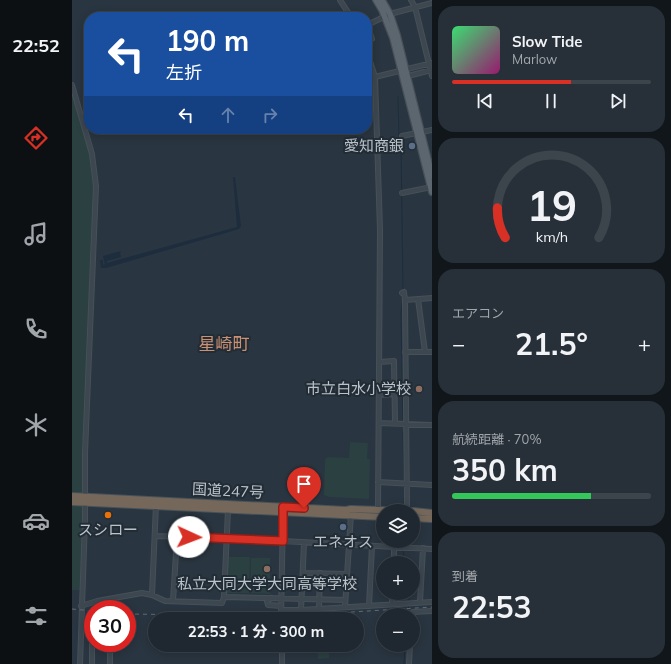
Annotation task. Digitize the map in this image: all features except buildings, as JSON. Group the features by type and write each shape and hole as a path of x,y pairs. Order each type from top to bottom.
{"highway":[{"name":"国道247号","path":"72,496 85,500"},
{"name":"国道247号","path":"72,502 85,500 156,503 376,517"},
{"name":"国道247号","path":"156,503 228,510 376,510"},
{"path":"420,512 432,513"},
{"path":"420,518 432,519"}],"main road":[{"path":"376,0 387,15"},
{"path":"382,0 387,15 397,35 403,69 432,189"},
{"path":"403,69 408,76 419,132 432,176"}],"street":[{"path":"340,0 348,12"},
{"path":"411,0 415,7 432,76"},
{"path":"372,22 387,15 432,3"},
{"path":"375,76 430,63"},
{"path":"372,67 375,76 380,230 380,423 378,504"},
{"path":"408,76 431,70"},
{"path":"72,85 84,126"},
{"path":"402,136 432,130"},
{"path":"80,664 85,453 96,186 92,154 86,134"},
{"path":"402,193 432,189"},
{"path":"403,293 405,300 406,504"},
{"path":"405,300 432,298"},
{"path":"418,299 425,352"},
{"path":"405,352 432,352"},
{"path":"379,362 394,361 395,423"},
{"path":"379,395 394,394"},
{"path":"380,423 432,425"},
{"path":"378,482 432,485"},
{"path":"152,595 156,503"},
{"path":"345,607 351,509"},
{"path":"82,606 97,601 142,593 152,595 165,601 222,603 224,597 228,510"},
{"path":"281,612 283,510"},
{"path":"155,536 227,538 376,546"},
{"path":"173,601 176,537"},
{"path":"301,610 304,543"},
{"path":"369,606 372,546"},
{"path":"420,548 432,549"},
{"path":"420,602 423,548"},
{"path":"303,573 347,574"},
{"path":"319,609 320,573"},
{"path":"224,597 345,600"},
{"path":"272,598 267,601 268,605 301,610 432,602"},
{"path":"420,612 432,611"},
{"path":"92,652 92,664"},
{"path":"110,652 110,664"},
{"path":"282,652 282,664"},
{"path":"409,664 410,652"}],"green space":[{"path":"72,93 90,154 94,185 81,590 72,590"},
{"path":"350,442 368,443 367,459 370,459 369,499 329,497 324,495 325,459 328,457 349,458"},
{"path":"228,557 250,557 249,593 227,593"},
{"path":"251,558 270,558 270,594 251,593"},
{"path":"318,652 329,652 329,658 318,659"}],"water":[{"path":"233,177 235,177 241,226 239,229 106,268 101,268 100,260 103,260 103,265 105,264 103,256 121,251 121,257 107,261 107,263 237,227"}],"waterway":[{"path":"398,97 399,137 401,143 403,290"},
{"path":"403,298 401,312 403,421"},
{"path":"403,432 404,481"},
{"path":"404,485 404,504"},
{"path":"403,550 404,556"},
{"path":"404,664 405,652"}],"railway":[{"path":"136,614 288,616 432,607"},
{"path":"72,609 84,610"}],"place":[{"name":"愛知商銀","path":"412,146"},
{"name":"市立白水小学校","path":"419,389"},
{"name":"スシロー","path":"108,515"},
{"name":"エネオス","path":"343,527"},
{"name":"私立大同大学大同高等学校","path":"267,569"}],"district":[{"name":"星崎町","path":"224,344"}],"route":[{"path":"189,537 283,541 283,507 304,508"}]}
